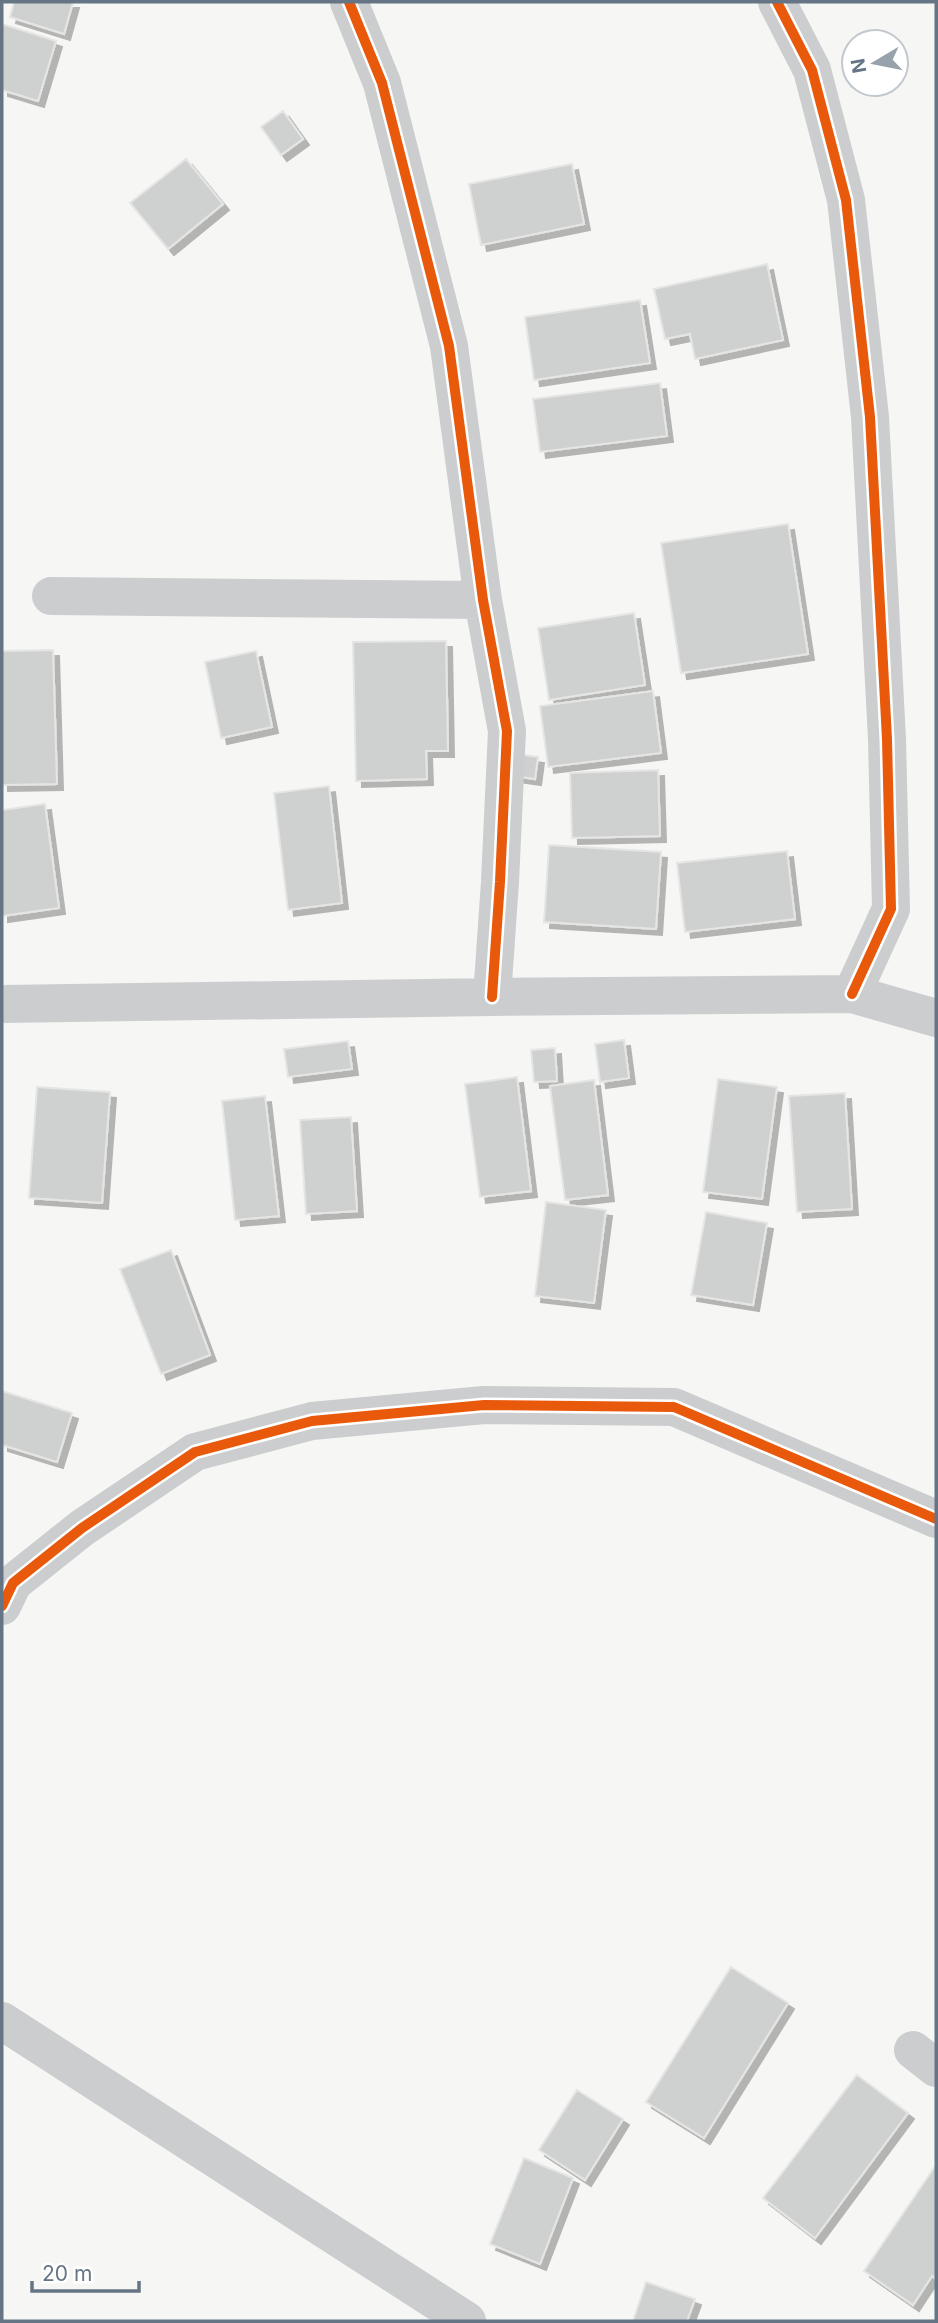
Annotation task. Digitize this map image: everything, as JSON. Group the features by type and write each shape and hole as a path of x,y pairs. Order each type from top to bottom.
{"street":[{"path":"352,2 382,83 449,346 483,600 507,731 492,996"},
{"path":"777,2 811,70 846,200 870,417 887,739 891,909 852,994"},
{"path":"51,596 483,600"},
{"path":"2,1004 492,996 852,994 936,1018"},
{"path":"2,1605 13,1583 72,1536 195,1452 312,1421 484,1405 674,1407 936,1519"},
{"path":"2,2021 467,2321"}],"building":[{"path":"14,2 73,2 64,34 10,17"},
{"path":"2,24 56,41 38,101 2,90"},
{"path":"283,111 303,139 281,155 261,127"},
{"path":"186,159 223,204 168,249 130,203"},
{"path":"572,164 584,224 481,245 469,184"},
{"path":"767,264 783,340 695,359 690,334 665,339 654,289"},
{"path":"640,300 650,363 534,380 525,317"},
{"path":"660,383 667,436 540,452 533,399"},
{"path":"788,524 808,654 681,673 661,543"},
{"path":"634,613 645,685 549,700 538,628"},
{"path":"446,641 448,751 426,751 427,779 356,781 353,642"},
{"path":"53,650 57,784 2,785 2,651"},
{"path":"256,651 272,727 221,738 205,662"},
{"path":"653,691 661,753 548,767 540,706"},
{"path":"510,753 538,757 535,779 506,775"},
{"path":"658,770 660,836 572,838 570,773"},
{"path":"329,786 342,903 288,910 274,793"},
{"path":"45,804 59,908 2,916 2,810"},
{"path":"549,845 661,852 656,929 544,922"},
{"path":"787,851 795,919 685,932 677,863"},
{"path":"624,1040 629,1078 600,1082 595,1044"},
{"path":"348,1041 352,1069 288,1077 284,1049"},
{"path":"555,1048 557,1081 534,1082 531,1050"},
{"path":"517,1077 531,1191 480,1197 465,1084"},
{"path":"718,1079 777,1087 762,1199 703,1192"},
{"path":"594,1080 608,1195 565,1200 550,1086"},
{"path":"37,1087 110,1092 102,1203 29,1198"},
{"path":"845,1093 852,1209 797,1212 789,1096"},
{"path":"265,1096 279,1216 235,1220 222,1101"},
{"path":"351,1117 357,1211 306,1214 300,1120"},
{"path":"546,1202 606,1210 594,1303 535,1296"},
{"path":"706,1212 767,1223 753,1305 691,1295"},
{"path":"171,1250 210,1355 161,1374 120,1269"},
{"path":"2,1391 72,1413 57,1462 2,1445"},
{"path":"731,1967 788,2003 704,2138 646,2102"},
{"path":"857,2075 908,2113 815,2238 763,2198"},
{"path":"577,2090 623,2119 585,2180 539,2150"},
{"path":"524,2158 573,2178 540,2264 490,2244"},
{"path":"936,2165 936,2279 932,2276 913,2305 864,2271"},
{"path":"646,2282 695,2299 687,2321 633,2321"}],"cycle path":[{"path":"349,2 382,83 449,346 483,600 507,731 492,997"},
{"path":"777,2 812,70 846,200 870,417 887,739 891,909 852,994"},
{"path":"2,1606 13,1583 82,1528 195,1452 312,1421 484,1405 674,1407 936,1519"}]}
